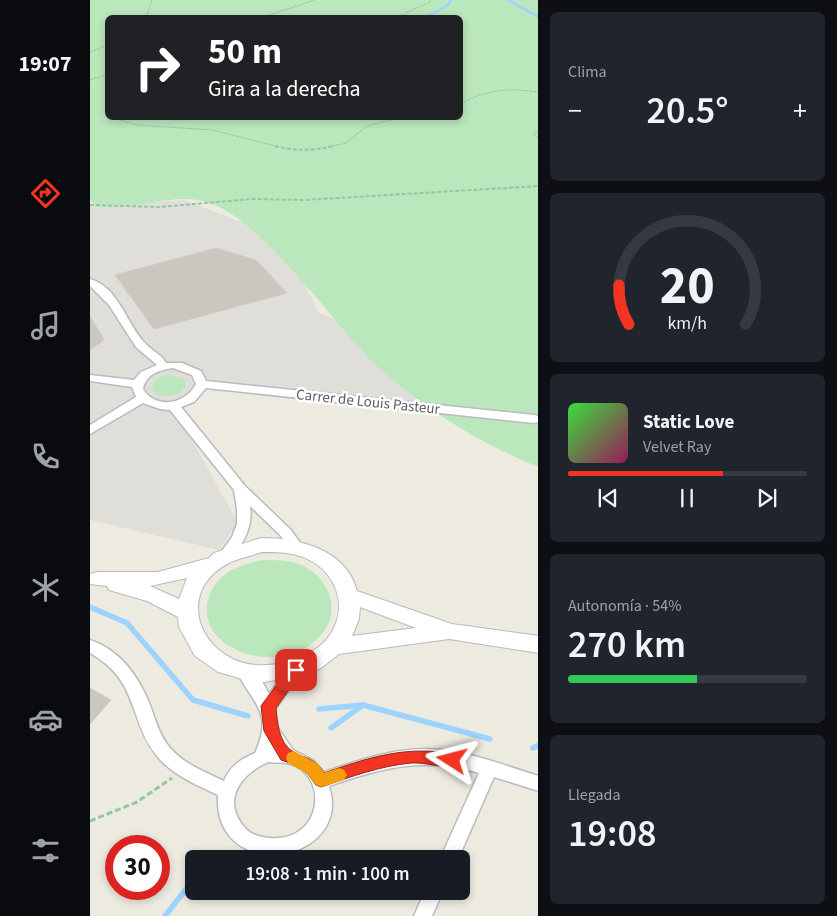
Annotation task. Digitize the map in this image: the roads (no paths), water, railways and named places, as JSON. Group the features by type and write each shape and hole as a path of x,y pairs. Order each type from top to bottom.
{"main road":[{"path":"94,579 158,578 261,545 297,548 316,556 332,566 344,580 350,596 351,614 346,630 335,646 318,660 296,670 279,673 245,672 225,666 208,655 196,642 188,628 185,612 188,594 197,578 218,560"},
{"path":"94,579 153,595 185,612"},
{"path":"350,596 451,632 538,645"},
{"path":"335,646 451,632"}],"street":[{"path":"90,282 102,288 115,304 140,346 158,357 163,366"},
{"path":"163,366 182,366 191,369 197,373 202,384 201,390 190,400 173,406 156,404 142,399 136,389 137,384 146,373 163,366"},
{"path":"90,378 137,384"},
{"name":"Carrer de Louis Pasteur","path":"202,384 534,419"},
{"path":"90,430 142,399"},
{"path":"173,406 240,489 285,532 297,548"},
{"path":"218,560 237,542 244,529 246,514 240,489"},
{"path":"90,646 124,671 139,698 154,736 166,754 184,770 226,790"},
{"path":"269,706 296,670"},
{"path":"245,672 269,706 271,731 261,757"},
{"path":"271,731 286,755"},
{"path":"286,755 301,760 313,769 321,781 326,794 325,809 319,823 309,835 296,843 280,847 263,846 248,841 236,831 228,819 224,804 226,790 239,769 261,757 286,755"},
{"path":"321,781 359,767 412,756 432,757 489,769 538,784"},
{"path":"453,850 489,769"},
{"path":"423,916 430,900"}],"waterway":[{"path":"430,15 447,6 451,0"},
{"path":"508,0 538,16"},
{"path":"90,607 127,623 193,700 248,716"},
{"path":"319,709 363,705"},
{"path":"331,728 363,705"},
{"path":"363,705 490,739"},
{"path":"533,748 538,746"},
{"path":"165,916 185,890"}]}
